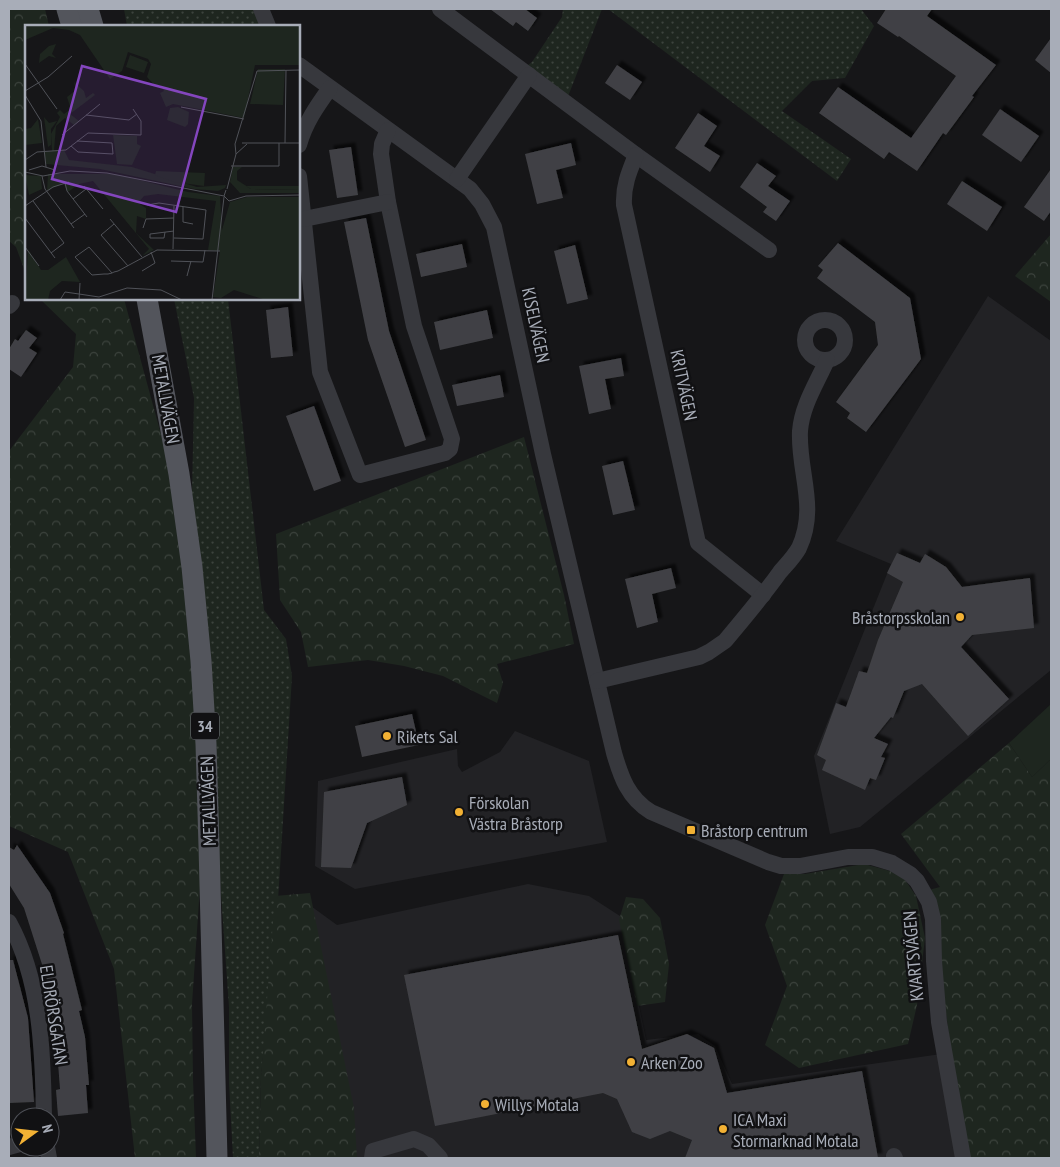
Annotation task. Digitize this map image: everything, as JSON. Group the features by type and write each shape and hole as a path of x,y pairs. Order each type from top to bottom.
{"main road":[{"path":"67,9 72,25"},
{"path":"88,9 93,25"},
{"name":"METALLVÄGEN","path":"147,300 179,474 192,567 201,661 208,790 217,1158"}],"street":[{"path":"261,9 268,25"},
{"path":"440,9 636,155 769,250"},
{"name":"KISELVÄGEN","path":"300,66 457,179 470,190 488,213 497,235 543,454 597,682"},
{"path":"457,179 530,75"},
{"path":"300,141 302,132 312,113 330,88"},
{"path":"300,185 320,372 360,475 446,453 450,449 452,439 414,326 388,202 381,154 382,144 388,130"},
{"name":"KRITVÄGEN","path":"636,155 626,177 623,193 624,204 698,543 763,595"},
{"path":"304,219 388,202"},
{"path":"597,682 699,657 709,652 725,641 798,549 808,518 801,446 802,420 809,398 827,360"},
{"name":"KVARTSVÄGEN","path":"597,682 621,777 638,803 651,812 781,866 800,866 862,856 883,860 901,868 918,881 929,902 933,919 939,1022 963,1158"},
{"name":"ELDRÖRSGATAN","path":"9,922 26,961 34,995 41,1041 44,1107"},
{"path":"372,1158 373,1151 414,1139 428,1145 440,1158"}],"shaded area":[{"name":"Bråstorpsskolan","path":"988,296 1051,341 1051,670 860,827 830,834 814,756 891,564 836,541"},
{"name":"Förskolan Västra Bråstorp","path":"515,731 589,761 607,842 355,889 315,866 318,781 457,749 458,766 462,772 500,752"},
{"path":"528,884 589,896 620,916 646,1040 698,1034 715,1046 732,1084 948,1053 966,1158 301,1158 293,893 337,925"}],"green space":[{"path":"9,9 45,9 49,25 25,25 25,271 16,247 9,241"},
{"path":"124,9 259,9 267,25 127,25"},
{"path":"563,9 602,9 567,99 523,69 532,62 562,17"},
{"path":"608,9 861,9 874,26 845,78 812,81 782,111 851,159 837,181"},
{"path":"1051,234 1051,302 1015,276"},
{"path":"41,300 124,300 191,544 210,739 192,1004 196,1158 135,1158 114,969 68,852 9,826 9,451 73,367 76,334"},
{"path":"174,300 228,300 264,610 286,639 292,676 278,900 261,1077 259,1158 233,1158 229,1083 229,1007 210,739 191,544 194,398"},
{"path":"524,437 564,595 574,644 497,664 503,683 497,703 443,676 404,666 368,660 308,667 301,632 280,600 276,534"},
{"path":"1051,704 1051,759 1032,777 1009,743"},
{"path":"1009,743 1032,777 1051,759 1051,1158 966,1158 929,890 940,887 901,834"},
{"path":"864,864 901,874 916,896 925,938 917,1005 908,1044 799,1068 765,1045 787,986 765,925 784,874 805,874"},
{"path":"310,893 354,1108 357,1158 259,1158 261,1077 275,896"},
{"path":"626,897 643,899 660,918 669,964 665,1002 637,1006 619,920"}],"building":[{"path":"490,9 525,9 537,18 528,31 516,22 513,26"},
{"path":"886,9 932,9 927,16 996,65 972,96 974,97 946,135 943,133 917,171 889,152 884,159 819,113 838,87 911,138 956,76 877,23"},
{"path":"1051,38 1051,73 1035,60"},
{"path":"617,65 642,82 630,100 605,83"},
{"path":"1000,109 1039,136 1021,162 982,135"},
{"path":"698,113 717,126 704,146 720,156 710,172 675,148"},
{"path":"571,143 576,165 556,170 563,198 537,204 525,154"},
{"path":"351,147 358,195 337,198 329,150"},
{"path":"757,163 776,176 768,186 790,201 776,221 763,212 767,207 740,187"},
{"path":"1051,169 1051,211 1044,221 1024,207"},
{"path":"962,181 1002,207 987,231 947,204"},
{"path":"366,218 389,331 426,440 405,447 368,340 344,222"},
{"path":"838,243 910,298 921,359 866,432 847,418 850,413 836,402 878,345 875,322 817,278 823,270 818,266"},
{"path":"462,244 467,267 421,277 416,254"},
{"path":"575,245 588,299 567,304 554,251"},
{"path":"288,307 293,356 271,358 266,310"},
{"path":"487,310 493,338 440,350 434,322"},
{"path":"26,330 37,338 29,348 37,353 21,377 9,369 9,349 15,339 18,341"},
{"path":"621,358 624,376 605,379 611,409 589,414 579,366"},
{"path":"500,375 504,397 457,406 452,385"},
{"path":"314,406 341,481 314,491 286,416"},
{"path":"623,461 635,510 613,515 602,466"},
{"path":"897,553 920,563 925,554 946,567 962,587 1030,578 1034,628 972,635 961,647 1009,699 968,736 922,684 904,691 893,718 891,717 874,738 888,744 881,757 885,758 876,780 870,778 865,790 822,770 826,760 817,755 836,703 846,707 859,671 867,673 878,640 903,582 887,573"},
{"path":"671,568 676,588 652,594 658,622 637,628 625,579"},
{"name":"Rikets Sal","path":"412,714 419,745 362,757 355,726"},
{"path":"402,777 407,805 367,823 351,868 321,867 324,792"},
{"path":"17,845 50,893 64,933 82,1010 79,1011 85,1037 89,1085 86,1085 88,1113 60,1116 60,1107 57,1107 56,1090 60,1089 58,1063 63,1062 45,984 48,983 24,908 9,884 9,847 14,850"},
{"path":"618,935 642,1049 687,1034 714,1048 727,1093 862,1071 878,1158 685,1158 692,1140 670,1131 650,1139 632,1132 617,1099 603,1093 435,1126 404,975"},
{"path":"9,960 13,960 28,1018 34,1102 9,1103"}],"place":[{"name":"Bråstorpsskolan","path":"960,617"},
{"name":"Rikets Sal","path":"387,736"},
{"name":"Förskolan Västra Bråstorp","path":"459,812"},
{"name":"Bråstorp centrum","path":"691,830"},
{"name":"Arken Zoo","path":"631,1062"},
{"name":"Willys Motala","path":"485,1104"},
{"name":"ICA Maxi Stormarknad Motala","path":"723,1129"}]}
